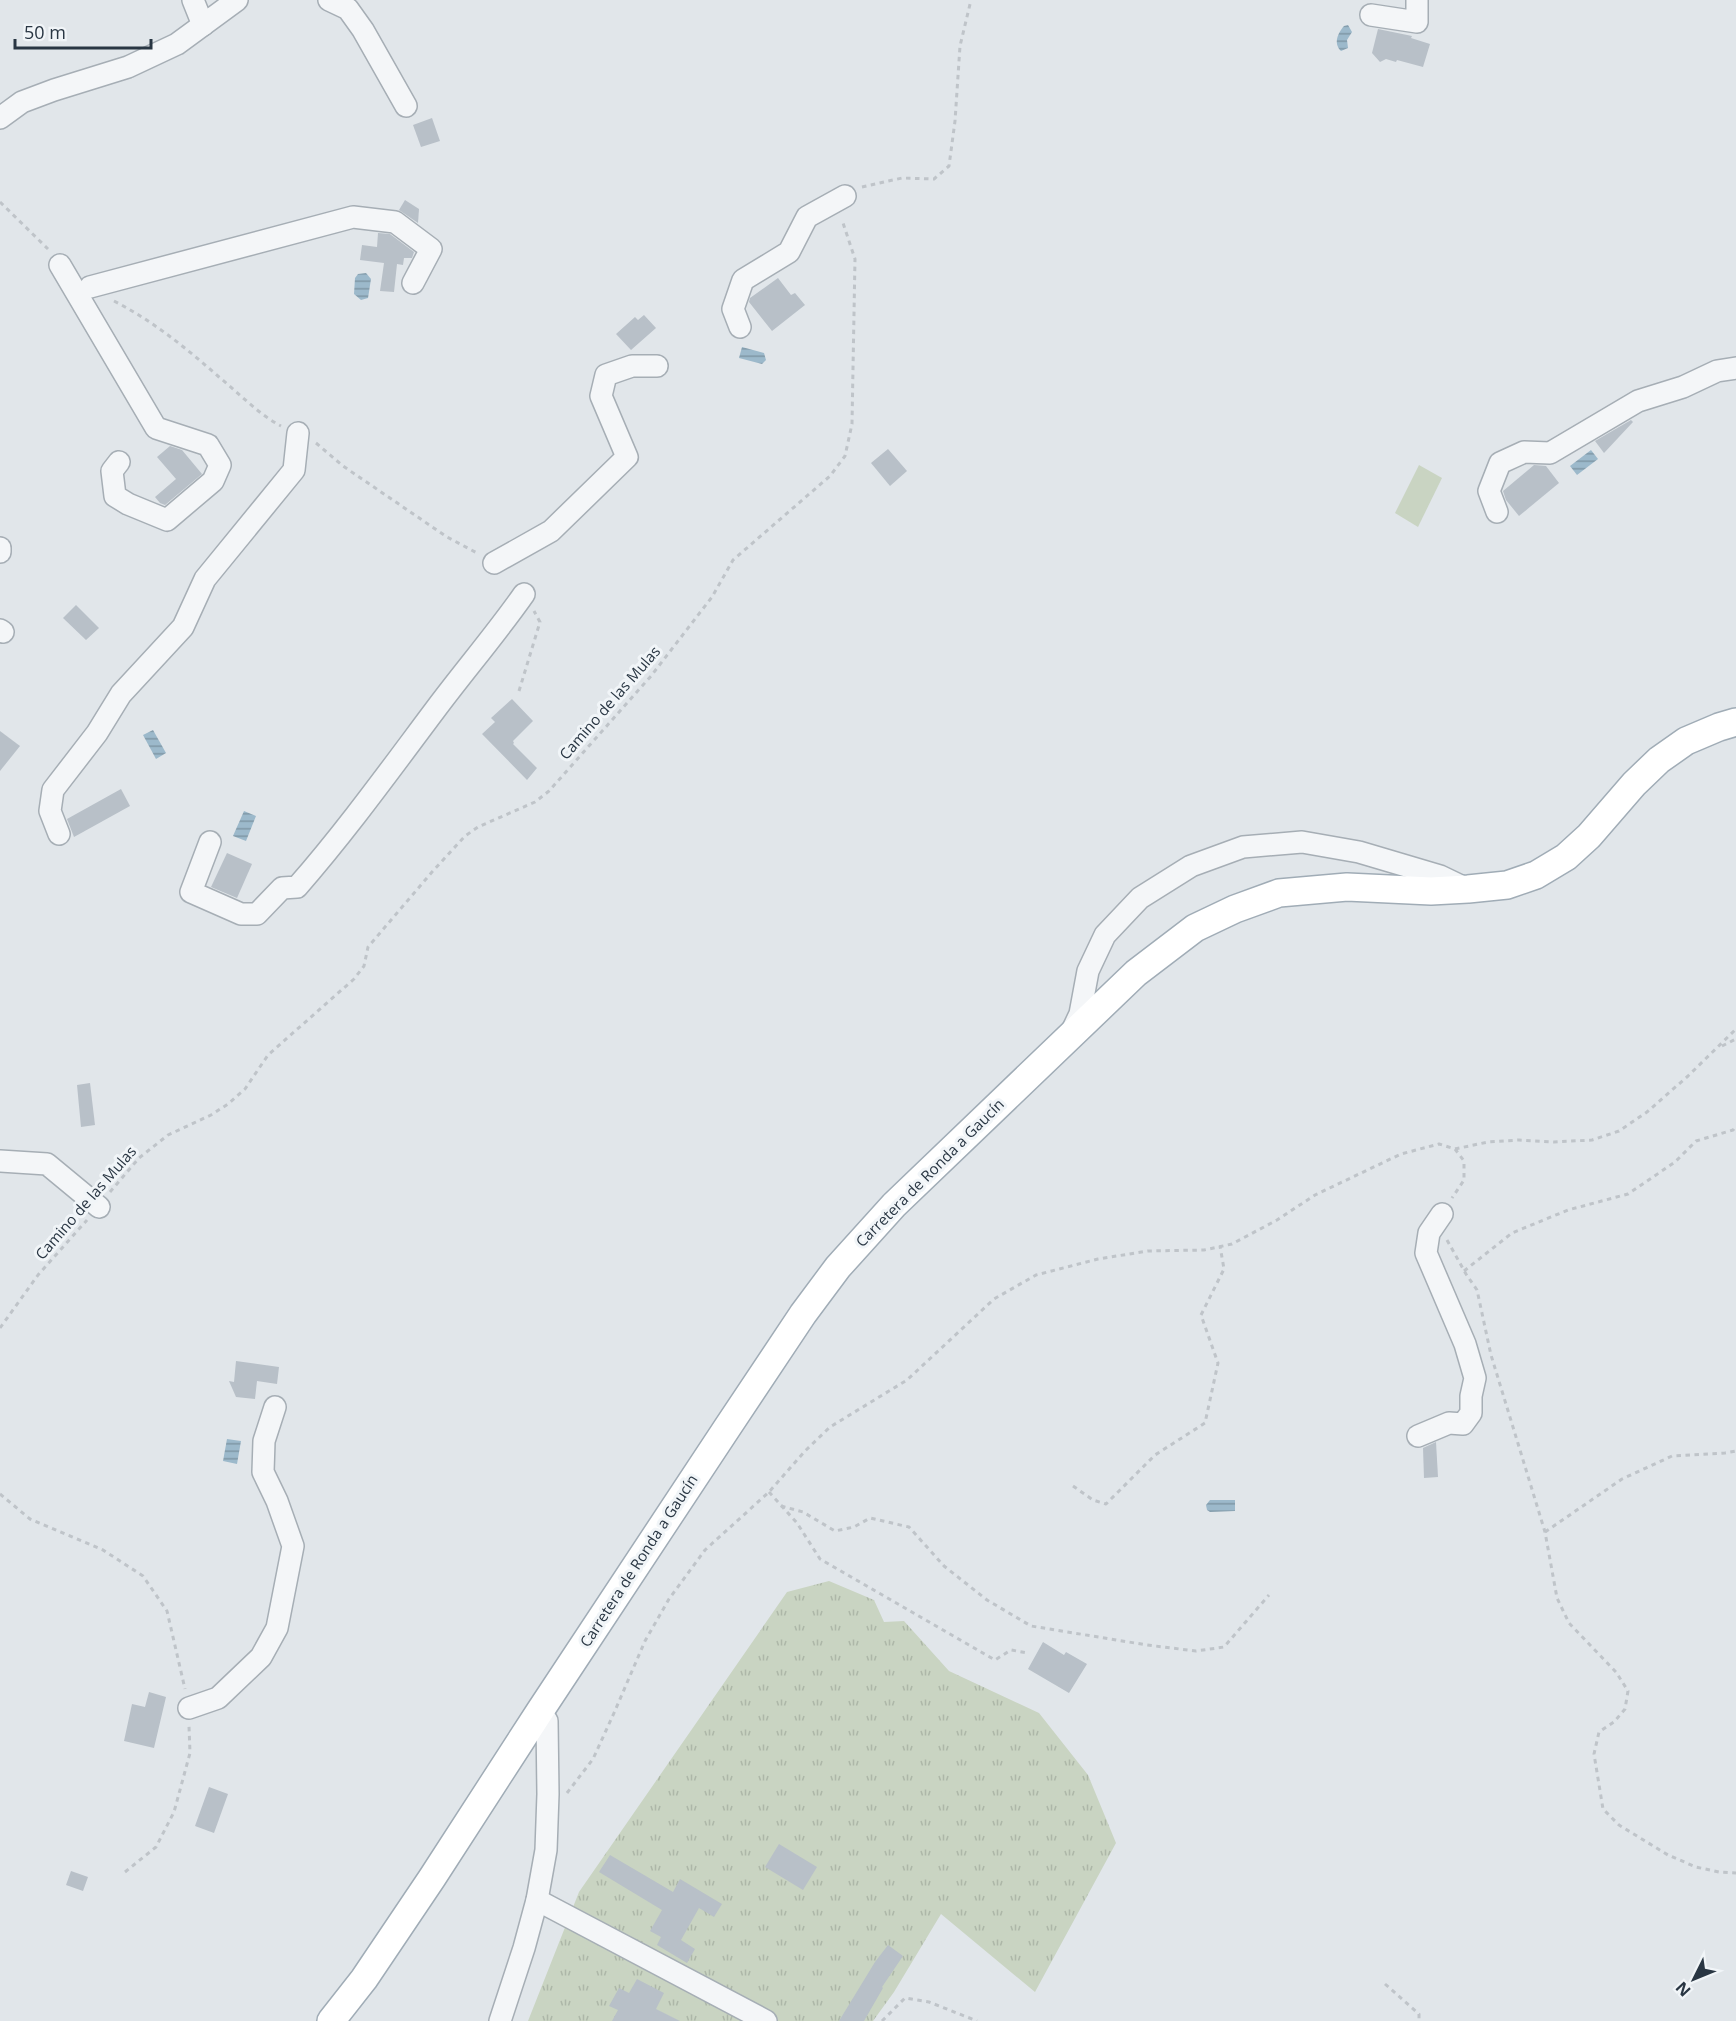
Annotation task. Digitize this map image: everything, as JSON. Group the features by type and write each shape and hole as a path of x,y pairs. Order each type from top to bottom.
{"main road":[{"name":"Carretera de Ronda a Gaucín","path":"331,2021 364,1979 432,1878 790,1333 838,1267 894,1205 1114,994 1165,949 1195,928 1235,909 1279,894 1347,887 1431,891 1468,889 1507,885 1536,875 1566,857 1589,836 1634,784 1659,760 1686,741 1719,727 1736,723"}],"street":[{"path":"193,0 203,25"},
{"path":"0,118 22,102 128,67 177,44 237,0"},
{"path":"329,0 348,9 363,30 406,106"},
{"path":"1371,15 1417,22 1417,0"},
{"path":"740,327 733,309 743,280 789,252 807,217 842,201"},
{"path":"90,286 352,217 395,222 430,249 413,283"},
{"path":"60,265 156,428 208,445 220,465 213,481 166,520 115,496 112,471 119,462"},
{"path":"494,563 551,531 627,457 601,396 606,375 632,366 657,366"},
{"path":"1497,512 1489,491 1500,463 1524,452 1550,453 1638,401 1683,387 1717,370 1736,368"},
{"path":"59,834 50,811 53,790 98,734 121,694 183,627 205,579 294,470 298,433"},
{"path":"210,842 191,892 241,914 257,914 282,888 297,887 326,854 524,594"},
{"path":"1070,1035 1080,1014 1088,971 1105,935 1140,898 1191,866 1242,847 1302,842 1351,850 1440,876 1468,889"},
{"path":"1347,887 1360,879 1362,866 1351,850"},
{"path":"1101,945 1098,969 1101,985 1107,994 1114,994"},
{"path":"0,1161 47,1164 99,1208"},
{"path":"1418,1436 1449,1423 1463,1425 1471,1413 1471,1396 1475,1378 1465,1344 1426,1253 1429,1233 1442,1214"},
{"path":"189,1708 218,1698 261,1657 277,1628 293,1546 277,1501 263,1472 264,1441 275,1407"},
{"path":"500,2021 537,1900 546,1850 548,1721 540,1711"},
{"path":"537,1900 766,2021"}],"path":[{"path":"842,201 849,190 902,178 934,179 949,166 955,121 960,46 971,0"},
{"name":"Camino de las Mulas","path":"0,1329 38,1275 99,1208 140,1158 168,1135 211,1115 228,1104 245,1089 268,1055 354,979 364,966 368,947 465,836 477,827 535,802 549,791 651,676 712,597 733,560 830,476 845,456 852,424 855,259 842,224 842,201"},
{"path":"548,1794 567,1794 593,1759 645,1641 669,1599 705,1550 769,1492 805,1451 830,1427 907,1380 994,1299 1036,1275 1108,1257 1148,1251 1204,1250 1232,1244 1277,1220 1315,1195 1401,1154 1438,1144 1455,1149 1488,1142 1592,1140 1619,1131 1647,1112 1718,1049 1736,1029"},
{"path":"1718,1049 1736,1039"},
{"path":"1464,1271 1512,1233 1568,1210 1628,1194 1675,1162 1696,1141 1733,1130 1736,1126"},
{"path":"1455,1149 1464,1161 1464,1180 1442,1214 1447,1239 1464,1271 1478,1290 1491,1355 1545,1532 1557,1598 1569,1623 1616,1672 1628,1691 1625,1709 1614,1722 1599,1732 1594,1754 1604,1809 1619,1825 1668,1855 1696,1867 1736,1873"},
{"path":"1073,1486 1093,1500 1106,1504 1155,1455 1205,1423 1218,1363 1201,1315 1224,1269 1220,1246"},
{"path":"1545,1532 1622,1479 1672,1456 1725,1453 1736,1450"},
{"path":"769,1492 797,1523 820,1559 995,1660 1011,1650 1028,1653"},
{"path":"0,1494 30,1519 103,1550 143,1576 167,1611 189,1708 190,1753 174,1812 156,1847 124,1872"},
{"path":"781,1506 803,1512 834,1531 854,1527 870,1518 909,1527 944,1566 978,1594 1031,1626 1196,1651 1224,1647 1269,1594"},
{"path":"1385,1984 1419,2014 1419,2021"},
{"path":"882,2021 905,1998 929,2002 977,2021"}],"green space":[{"path":"1419,465 1442,478 1418,527 1395,513"},
{"path":"829,1581 874,1600 884,1622 904,1621 949,1671 1039,1713 1088,1775 1116,1843 1035,1992 941,1914 894,1992 873,2021 528,2021 579,1892 787,1592"}],"water":[{"path":"1348,25 1352,32 1347,40 1348,48 1341,51 1337,45 1337,38 1344,26"},
{"path":"366,273 371,279 368,298 361,300 354,294 355,278 358,274"},
{"path":"742,347 764,353 766,360 762,364 739,358"},
{"path":"1591,450 1598,459 1577,475 1570,466"},
{"path":"153,730 166,753 156,759 143,735"},
{"path":"244,811 256,816 246,841 233,836"},
{"path":"227,1439 241,1441 237,1464 223,1461"},
{"path":"1210,1500 1235,1500 1235,1511 1210,1512 1206,1505"}],"building":[{"path":"1378,29 1412,36 1411,38 1430,44 1423,67 1397,60 1396,62 1386,59 1380,62 1372,53"},
{"path":"432,118 440,141 421,147 413,125"},
{"path":"405,200 419,209 418,223 399,210"},
{"path":"378,233 390,234 414,252 412,258 404,258 403,265 397,264 394,292 380,291 384,263 360,260 362,245 377,247"},
{"path":"778,278 791,295 795,293 805,305 772,331 749,302 750,298"},
{"path":"644,315 656,328 631,350 616,334 635,317 638,320"},
{"path":"1631,420 1633,422 1604,453 1595,441"},
{"path":"170,446 182,450 202,474 165,505 155,497 176,479 157,457"},
{"path":"888,449 907,471 890,486 871,463"},
{"path":"1534,465 1546,466 1559,483 1519,516 1506,500 1503,491"},
{"path":"76,605 99,628 86,640 63,618"},
{"path":"512,699 533,721 513,741 513,744 537,768 527,780 482,734 495,722 491,718"},
{"path":"0,731 20,746 0,771"},
{"path":"121,789 130,806 74,837 67,819"},
{"path":"227,853 252,864 237,898 211,887"},
{"path":"90,1083 95,1125 81,1127 77,1085"},
{"path":"236,1361 279,1367 277,1384 257,1381 255,1399 236,1397 229,1381 234,1382"},
{"path":"1436,1442 1438,1477 1424,1478 1423,1448"},
{"path":"1043,1642 1064,1655 1066,1652 1087,1664 1069,1693 1028,1669"},
{"path":"149,1692 166,1697 154,1748 124,1741 132,1704 145,1707"},
{"path":"209,1787 228,1794 214,1833 195,1826"},
{"path":"779,1844 817,1867 803,1890 765,1867"},
{"path":"610,1855 673,1892 680,1879 722,1904 714,1917 699,1908 681,1940 695,1949 687,1963 657,1945 661,1937 650,1931 662,1910 599,1872"},
{"path":"71,1871 88,1877 83,1891 66,1885"},
{"path":"888,1945 903,1956 882,1987 864,2021 839,2021 875,1962"},
{"path":"637,1979 664,1993 656,2009 680,2021 612,2021 618,2010 609,2006 619,1988 629,1993"}]}
